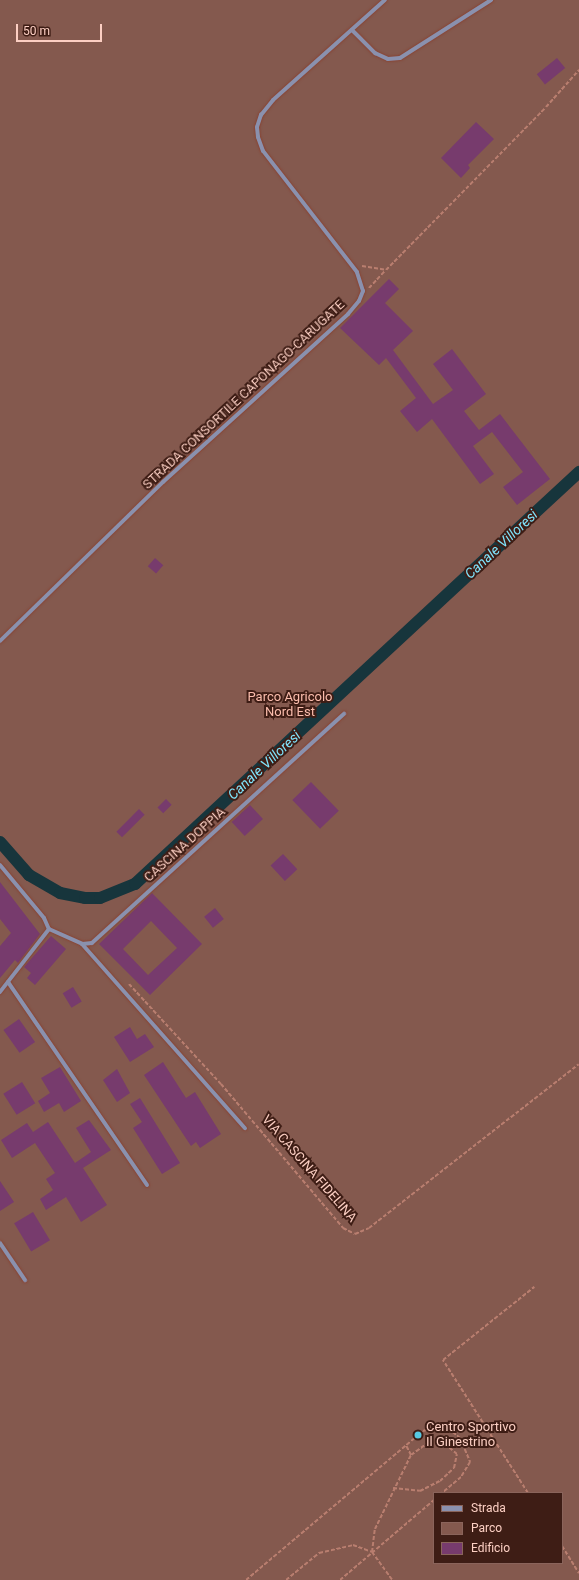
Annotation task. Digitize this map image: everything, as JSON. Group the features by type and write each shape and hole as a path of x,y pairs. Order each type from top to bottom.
{"street":[{"name":"STRADA CONSORTILE CAPONAGO-CARUGATE","path":"0,641 163,482 348,314 361,296 362,288 357,272 264,151 257,134 259,119 267,107 385,0"},
{"path":"352,30 375,54 388,59 400,58 491,0"},
{"name":"CASCINA DOPPIA","path":"82,944 92,943 344,714"},
{"path":"0,866 44,918 49,929 82,944 245,1128"},
{"path":"0,992 49,929"},
{"path":"8,982 147,1185"},
{"path":"0,1243 25,1280"}],"path":[{"path":"361,296 546,108 579,70"},
{"path":"359,264 366,268 386,270"},
{"name":"VIA CASCINA FIDELINA","path":"124,978 221,1084 344,1228 355,1234 369,1228 579,1064"},
{"path":"527,1492 443,1360 534,1287"},
{"path":"246,1580 423,1431 435,1427 448,1428 460,1438 470,1462 461,1477 443,1492"},
{"path":"372,1552 375,1529 393,1488 411,1455 429,1442 439,1439 457,1454 454,1468 440,1481 420,1490 393,1488"},
{"path":"406,1445 411,1455"},
{"path":"340,1580 433,1501"},
{"path":"286,1580 319,1553 353,1545 372,1552 392,1580"},
{"path":"563,1548 579,1573"}],"green space":[{"name":"Parco Agricolo Nord Est","path":"0,0 579,0 579,1580 0,1580"}],"building":[{"path":"557,58 565,68 545,84 537,74"},
{"path":"476,122 494,139 468,165 470,168 461,178 441,158"},
{"path":"389,279 399,289 385,303 413,331 393,350 433,404 453,390 433,364 452,349 486,394 464,411 479,430 500,414 550,479 517,505 503,487 523,472 492,432 473,446 494,474 480,484 432,419 417,432 400,411 416,398 386,358 379,365 340,328"},
{"path":"155,558 163,565 156,574 148,566"},
{"path":"311,782 339,811 320,829 292,800"},
{"path":"166,799 172,805 163,813 158,807"},
{"path":"250,805 263,819 245,836 232,822"},
{"path":"139,809 145,815 122,837 116,832"},
{"path":"283,854 297,869 285,881 271,866"},
{"path":"0,882 40,934 18,963 15,960 0,978 0,946 11,933 0,919"},
{"path":"152,893 202,944 150,995 99,944","holes":["151,921 177,948 148,975 123,949"]},
{"path":"215,908 224,919 213,928 204,917"},
{"path":"51,936 66,949 35,985 27,978 31,973 24,967"},
{"path":"73,987 82,1002 71,1008 63,993"},
{"path":"19,1019 35,1042 19,1053 3,1030"},
{"path":"130,1027 137,1039 145,1034 154,1047 130,1062 114,1037"},
{"path":"163,1062 186,1098 195,1092 221,1134 200,1148 196,1142 191,1146 144,1075"},
{"path":"60,1067 81,1101 64,1112 59,1103 44,1112 38,1101 50,1093 41,1078"},
{"path":"117,1069 130,1093 117,1102 103,1080"},
{"path":"22,1082 35,1103 17,1115 3,1094"},
{"path":"140,1098 180,1163 162,1174 133,1128 142,1122 130,1104"},
{"path":"89,1120 111,1150 83,1168 107,1205 81,1222 66,1197 46,1210 40,1199 53,1190 46,1179 55,1173 35,1143 12,1158 1,1140 27,1123 33,1132 48,1122 75,1163 91,1152 76,1128"},
{"path":"0,1181 14,1202 0,1211"},
{"path":"33,1212 50,1240 31,1252 14,1223"}],"waterway":[{"name":"Canale Villoresi","path":"0,842 29,875 60,893 85,898 100,898 135,884 579,472"}],"place":[{"name":"Centro Sportivo Il Ginestrino","path":"418,1435"}]}
